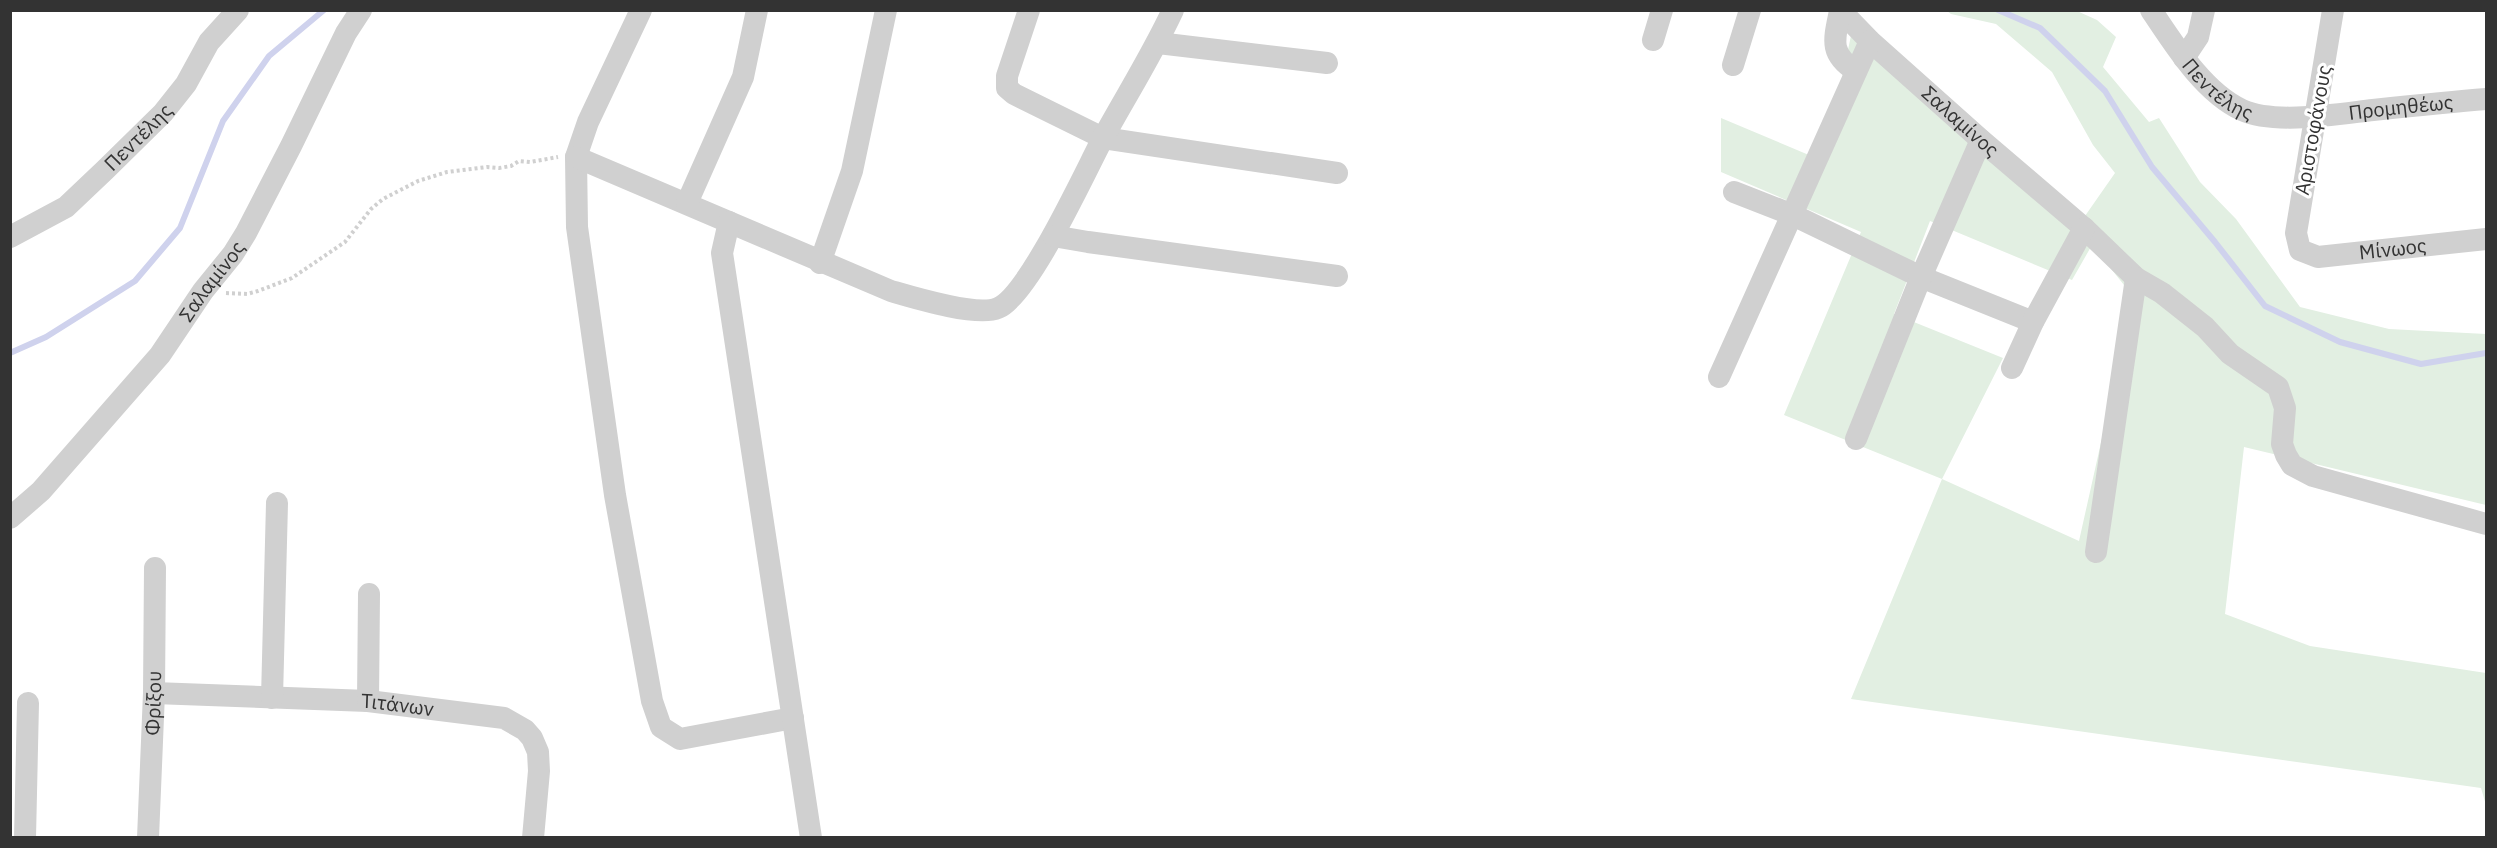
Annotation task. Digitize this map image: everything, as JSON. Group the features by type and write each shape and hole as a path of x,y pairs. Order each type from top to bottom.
{"street":[{"name":"Πεντέλης","path":"10,237 66,207 163,113 186,84 209,42 238,10"},
{"name":"Σαλαμίνος","path":"10,518 41,491 160,355 246,233 346,33 361,10"},
{"path":"641,10 588,122 576,157 577,226 615,495 652,701 661,727 680,739 793,718"},
{"path":"687,203 743,77 758,10"},
{"path":"820,263 852,171 886,10"},
{"path":"1029,10 1007,76 1007,88 1014,94 1103,138 1336,173"},
{"path":"576,157 687,203 820,263 915,298 978,310 998,309 1013,298 1053,236 1103,138 1158,43 1173,10"},
{"path":"1653,40 1662,10"},
{"path":"1733,65 1750,10"},
{"name":"Πεντέλης","path":"2151,10 2184,58 2218,94 2243,110 2269,116 2314,117"},
{"path":"2184,58 2198,37 2204,10"},
{"name":"Αριστοφάνους","path":"2300,250 2296,233 2334,10"},
{"name":"Σαλαμίνος","path":"1840,11 1870,41 1981,140 2084,228 2136,278 2162,293 2205,327 2230,354 2278,387 2284,408 2282,444 2292,465 2313,476 2487,524"},
{"path":"1840,11 1836,32 1836,52 1842,62 1856,71"},
{"path":"1719,377 1870,41"},
{"path":"1158,43 1328,63"},
{"name":"Προμηθέως","path":"2314,117 2487,99"},
{"path":"1856,439 1921,277 1981,140"},
{"path":"1734,192 1793,215 1921,277 2033,322"},
{"path":"729,222 723,253 811,837"},
{"path":"2012,368 2033,322 2084,228"},
{"path":"1053,236 1337,276"},
{"name":"Μίνωος","path":"2300,250 2318,257 2487,239"},
{"path":"2096,552 2136,278"},
{"path":"272,698 277,503"},
{"name":"Φρίξου","path":"148,837 154,693 155,568"},
{"path":"368,701 369,594"},
{"name":"Τιτάνων","path":"154,693 368,701 495,716 519,725 536,744 540,761 533,837"},
{"path":"25,837 28,703"}],"path":[{"path":"203,291 247,294 292,278 345,242 371,209 383,199 418,181 447,172 511,166 519,161 576,157"}],"green space":[{"path":"1947,11 2077,11 2097,20 2116,37 2103,67 2149,122 2159,118 2200,182 2236,219 2300,307 2389,329 2486,334 2486,505 2244,447 2225,614 2310,646 2486,673 2486,805 2481,788 1851,699 1942,479 1784,415 1861,232 1721,172 1721,118 1816,158 1833,121 1853,26 2078,226 2115,173 2093,145 2052,72 1996,24 1951,14","holes":["1930,221 2072,280 2092,245 2128,290 2102,438 2079,541 1942,479 2003,358 1894,314"]}],"waterway":[{"path":"10,353 46,337 135,281 180,228 223,121 269,56 324,10"},
{"path":"1998,10 2040,28 2105,91 2152,167 2265,306 2340,342 2421,364 2486,353"}]}
